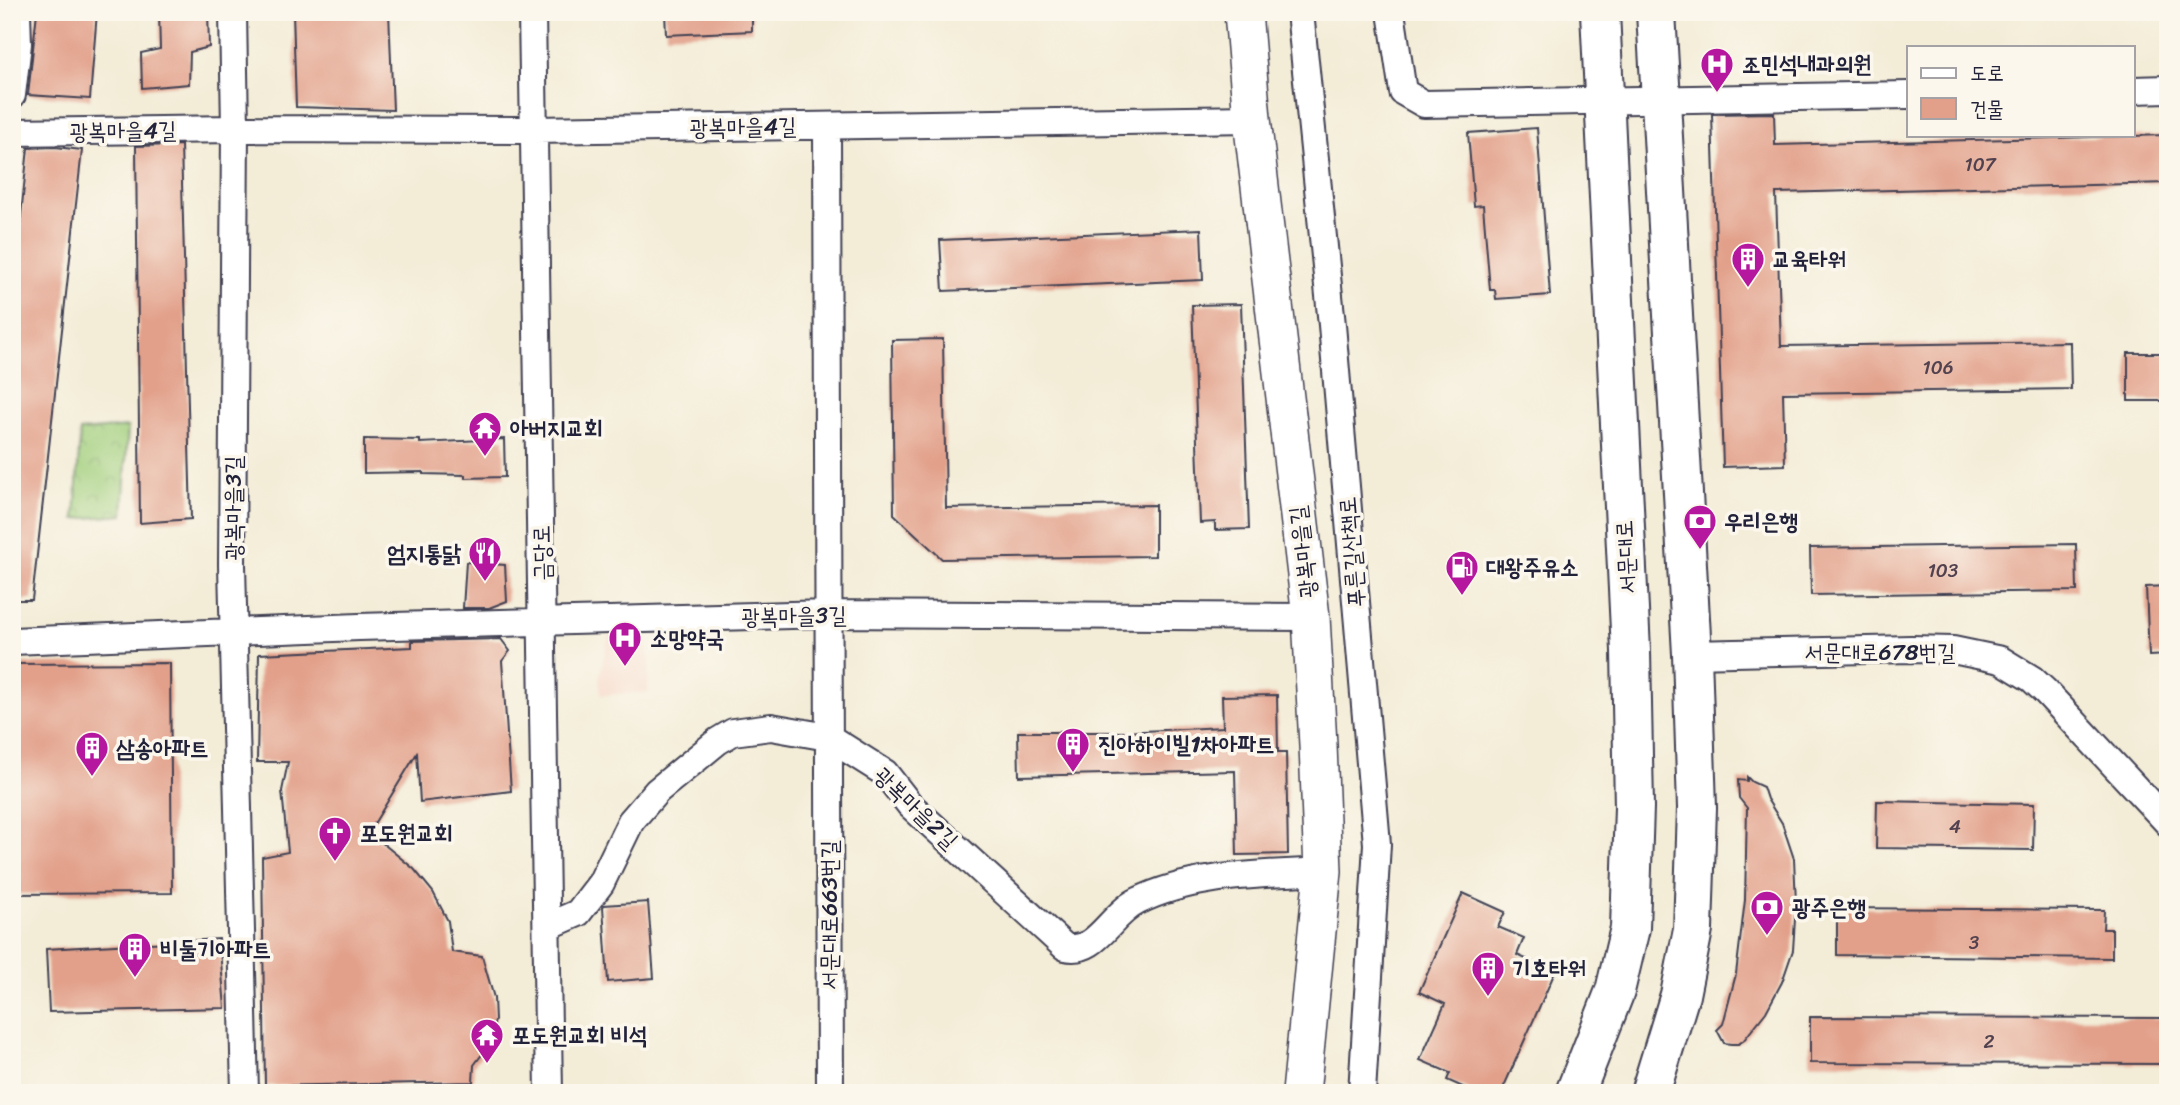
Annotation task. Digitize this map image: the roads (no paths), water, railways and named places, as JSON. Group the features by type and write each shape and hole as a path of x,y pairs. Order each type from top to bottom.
{"main road":[{"name":"서문대로","path":"1575,1093 1615,991 1630,928 1633,874 1631,651 1600,12"},
{"path":"1650,1093 1680,995 1693,930 1698,808 1692,654 1656,12"}],"street":[{"path":"12,95 18,44 17,12"},
{"path":"233,12 235,129"},
{"name":"금당로","path":"532,12 549,1093"},
{"name":"광복마을길","path":"1243,12 1252,119 1311,617 1323,871 1301,1093"},
{"name":"푸른길산책로","path":"1300,12 1332,325 1377,844 1362,1093"},
{"path":"1391,12 1403,92 1424,104 1907,94"},
{"path":"2134,90 2168,89"},
{"name":"광복마을4길","path":"12,132 235,129 534,130 1252,119"},
{"name":"서문대로663번길","path":"827,126 830,1093"},
{"name":"광복마을3길","path":"235,129 232,565 235,634"},
{"name":"광복마을3길","path":"12,641 828,614 1311,617"},
{"path":"235,634 245,1093"},
{"name":"서문대로678번길","path":"1692,654 1938,649 2001,660 2046,692 2168,823"},
{"name":"광복마을2길","path":"548,926 578,913 601,883 631,821 657,792 718,741 733,732 771,727 828,737 885,772 910,805 1065,947 1075,949 1093,942 1119,913 1156,893 1192,882 1323,871"}],"place":[{"name":"조민석내과의원","path":"1717,94"},
{"name":"교육타워","path":"1748,289"},
{"name":"아버지교회","path":"485,458"},
{"name":"우리은행","path":"1700,551"},
{"name":"엄지통닭","path":"485,583"},
{"name":"대왕주유소","path":"1462,597"},
{"name":"소망약국","path":"625,668"},
{"name":"진아하이빌1차아파트","path":"1073,774"},
{"name":"삼송아파트","path":"92,778"},
{"name":"포도원교회","path":"335,863"},
{"name":"광주은행","path":"1767,937"},
{"name":"비둘기아파트","path":"135,979"},
{"name":"기호타워","path":"1488,998"},
{"name":"포도원교회 비석","path":"487,1065"}]}
